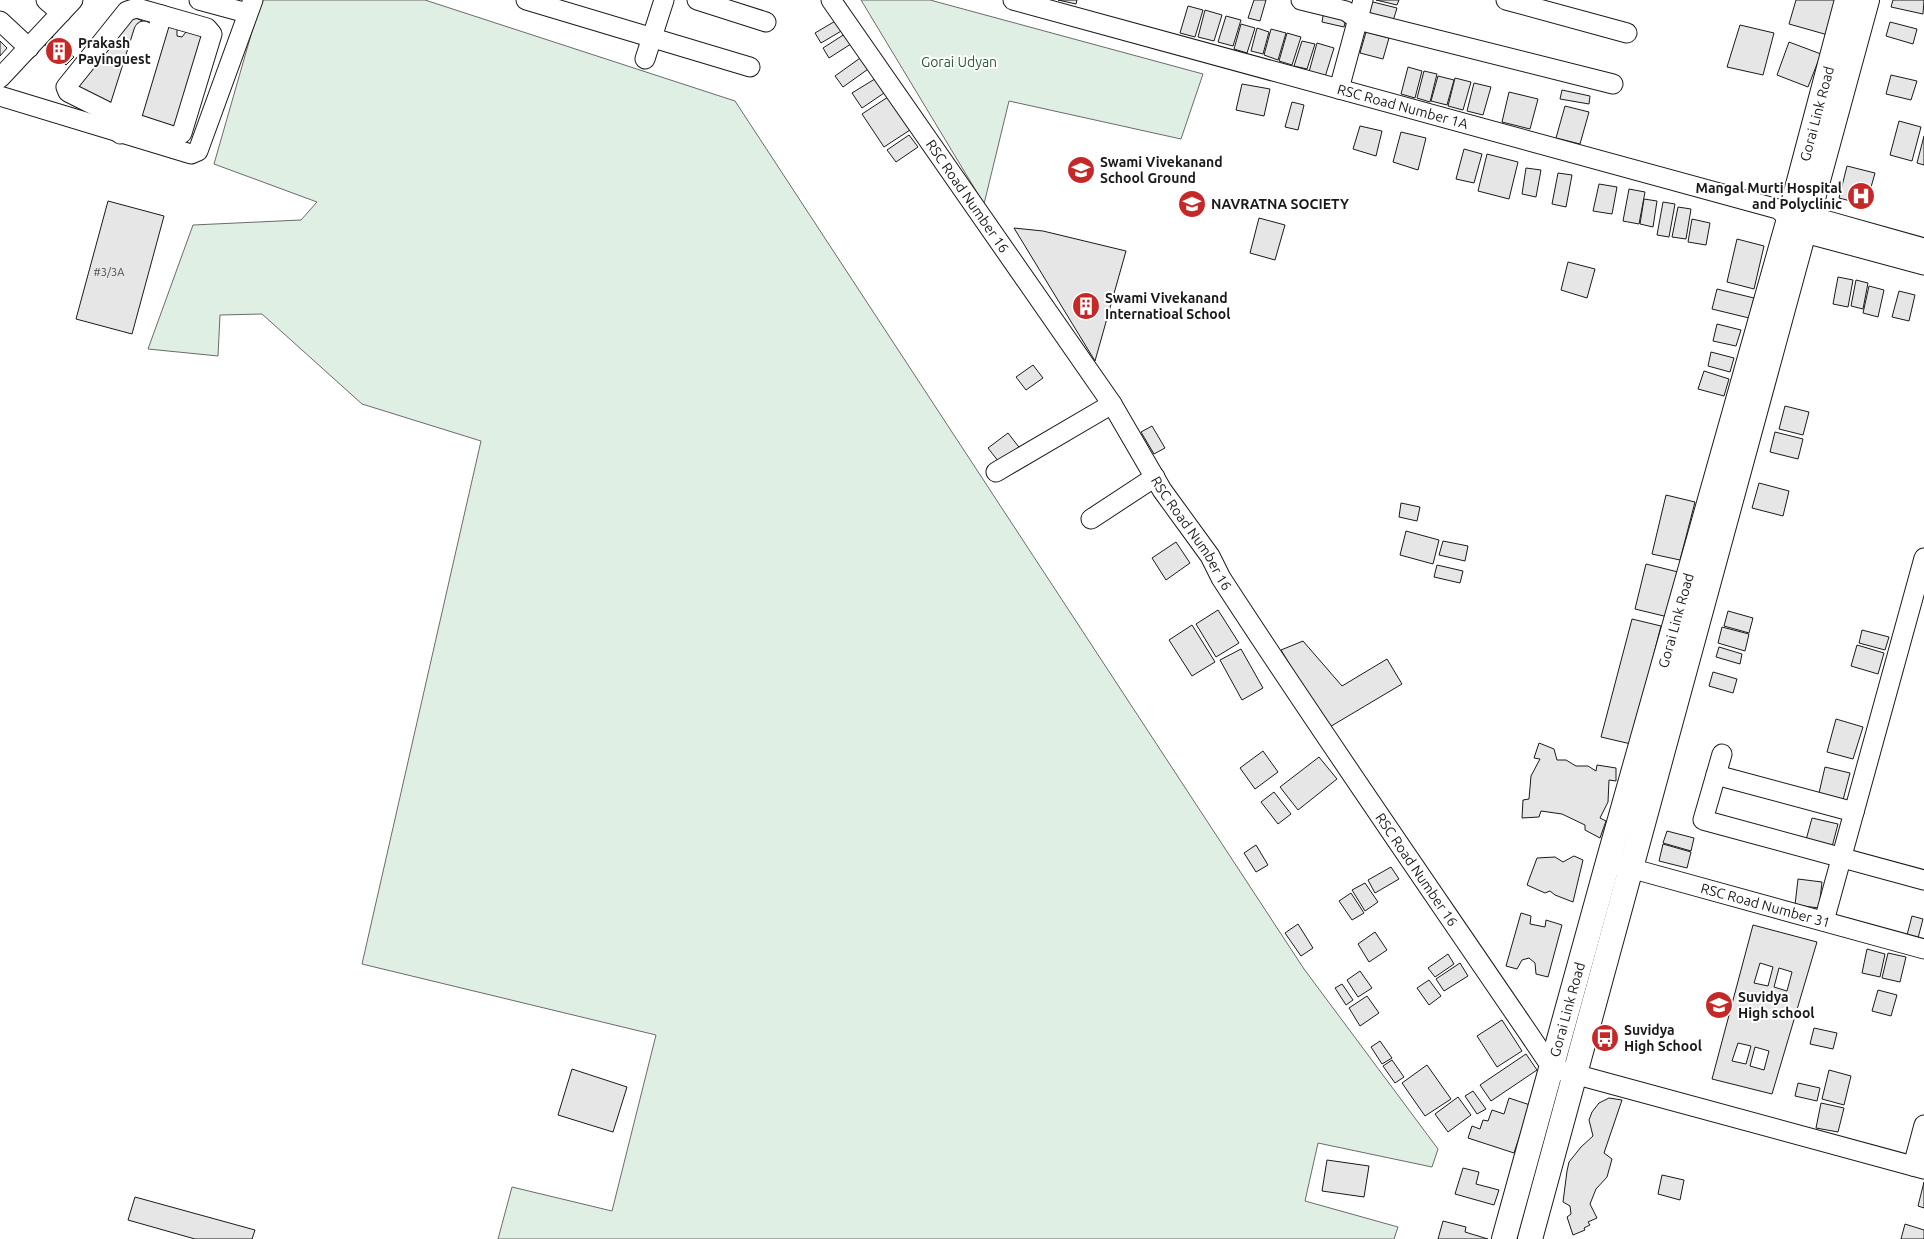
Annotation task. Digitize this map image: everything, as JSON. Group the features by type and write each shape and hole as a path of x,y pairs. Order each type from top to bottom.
{"main road":[{"name":"Gorai Link Road","path":"1530,1239 1563,1071 1619,865 1802,223 1844,48 1847,0"},
{"name":"Gorai Link Road","path":"1844,48 1867,0"},
{"name":"Gorai Link Road","path":"1504,1239 1563,1071"}],"street":[{"path":"0,78 67,7 46,0"},
{"path":"0,96 123,123 176,137 182,133 212,34 207,28 156,13 137,8 127,11 66,87 68,92 123,123 191,154 198,151 250,6 199,0"},
{"path":"526,0 653,36 750,67"},
{"path":"645,59 664,0"},
{"path":"696,0 766,22"},
{"name":"RSC Road Number 16","path":"831,0 1112,404 1155,477 1210,556 1221,578 1313,721 1563,1071"},
{"name":"RSC Road Number 1A","path":"1013,0 1778,209 1802,223"},
{"path":"1301,0 1346,11 1358,20 1614,84"},
{"path":"1339,89 1363,0"},
{"path":"1506,0 1627,33"},
{"path":"123,123 156,13"},
{"path":"0,21 29,48"},
{"path":"1802,223 1924,248"},
{"path":"1802,223 1924,265"},
{"path":"996,472 1112,404"},
{"path":"1091,519 1155,477"},
{"path":"1824,922 1924,558"},
{"path":"1722,754 1703,820 1924,880"},
{"path":"1716,775 1854,812"},
{"name":"RSC Road Number 31","path":"1619,865 1924,949"},
{"path":"1563,1071 1919,1168 1924,1125"}],"green space":[{"path":"261,0 425,0 735,101 1304,969 1438,1149 1432,1167 1318,1143 1305,1201 1398,1227 1394,1239 498,1239 512,1187 612,1211 656,1035 362,964 481,441 362,404 262,314 220,315 218,356 148,349 193,225 301,220 317,202 214,164"},
{"name":"Gorai Udyan","path":"861,0 930,0 1203,74 1181,139 1009,101 984,204"}],"building":[{"path":"1058,0 1077,0 1076,4"},
{"path":"1254,0 1266,0 1260,21 1248,18"},
{"path":"1376,0 1399,0 1397,5"},
{"path":"1796,0 1838,0 1828,35 1789,24"},
{"path":"1893,0 1924,0 1923,14 1891,7"},
{"path":"1369,1 1397,8 1393,21 1365,12"},
{"path":"1188,6 1203,10 1195,37 1180,33"},
{"path":"1205,10 1222,15 1214,41 1198,37"},
{"path":"1324,10 1347,15 1344,27 1322,22"},
{"path":"130,16 143,21 116,105 69,91"},
{"path":"1226,16 1241,20 1233,46 1218,42"},
{"path":"164,20 177,24 177,36 182,37 190,27 206,33 177,133 138,116"},
{"path":"837,20 843,30 821,43 815,33"},
{"path":"1890,22 1917,29 1913,44 1886,36"},
{"path":"1241,24 1255,28 1247,53 1234,49"},
{"path":"1740,25 1774,33 1763,75 1727,67"},
{"path":"1257,28 1269,32 1263,54 1251,51"},
{"path":"1271,29 1286,33 1278,60 1264,55"},
{"path":"848,32 854,42 829,58 823,48"},
{"path":"1366,32 1389,38 1383,59 1360,53"},
{"path":"1287,33 1301,37 1292,65 1279,61"},
{"name":"Prakash Payinguest","path":"52,37 74,57 66,65 45,45"},
{"path":"0,41 7,48 0,56"},
{"path":"1302,41 1315,44 1307,69 1294,66"},
{"path":"1789,42 1821,54 1808,87 1777,75"},
{"path":"1317,43 1334,48 1325,77 1309,72"},
{"path":"863,56 871,67 843,87 835,76"},
{"path":"1408,67 1422,71 1415,98 1401,94"},
{"path":"1424,71 1437,74 1430,102 1417,98"},
{"path":"1891,75 1917,81 1911,100 1886,94"},
{"path":"1438,76 1454,80 1447,105 1431,101"},
{"path":"878,77 887,91 862,108 852,93"},
{"path":"1455,78 1471,82 1463,110 1448,106"},
{"path":"1474,83 1491,87 1483,115 1467,111"},
{"path":"1242,84 1270,89 1264,116 1236,110"},
{"path":"1562,90 1590,96 1589,104 1560,99"},
{"path":"1509,92 1538,99 1530,129 1502,122"},
{"path":"891,95 913,128 884,147 862,114"},
{"path":"1292,102 1304,105 1298,130 1285,127"},
{"path":"1565,106 1589,112 1580,144 1556,138"},
{"path":"1899,121 1921,127 1912,161 1890,155"},
{"path":"1360,126 1382,131 1376,156 1353,149"},
{"path":"1401,132 1426,138 1418,170 1393,162"},
{"path":"909,135 918,147 896,162 887,150"},
{"path":"1924,136 1924,165 1917,163"},
{"path":"1464,149 1482,154 1474,183 1456,179"},
{"path":"1487,154 1518,162 1509,199 1478,191"},
{"path":"1847,166 1875,173 1866,205 1839,198"},
{"path":"1526,168 1541,170 1536,197 1522,194"},
{"path":"1558,173 1572,175 1566,207 1552,204"},
{"path":"1599,184 1617,187 1612,214 1593,211"},
{"path":"1629,189 1645,192 1639,224 1623,221"},
{"path":"1644,199 1657,201 1653,227 1640,224"},
{"path":"108,201 164,216 132,334 76,319"},
{"path":"1663,202 1675,204 1669,237 1657,235"},
{"path":"1678,207 1691,209 1686,239 1672,237"},
{"path":"1259,218 1285,225 1275,260 1250,253"},
{"path":"1692,219 1710,223 1706,245 1688,242"},
{"name":"Swami Vivekanand Internatioal School","path":"1014,228 1043,231 1126,251 1095,361"},
{"path":"1737,239 1764,246 1754,289 1727,282"},
{"path":"1568,262 1595,269 1587,298 1561,290"},
{"path":"1838,277 1853,280 1848,307 1833,304"},
{"path":"1856,280 1868,283 1863,309 1851,306"},
{"path":"1869,286 1884,290 1878,317 1863,313"},
{"path":"1717,289 1754,298 1749,318 1712,309"},
{"path":"1899,291 1915,295 1909,321 1892,317"},
{"path":"1717,324 1741,330 1736,346 1713,341"},
{"path":"1711,352 1734,358 1730,372 1708,366"},
{"path":"1033,365 1043,378 1026,390 1016,377"},
{"path":"1704,371 1729,379 1724,396 1698,389"},
{"path":"1785,406 1809,412 1803,435 1779,429"},
{"path":"1152,426 1165,448 1154,454 1141,432"},
{"path":"1775,432 1803,439 1798,459 1770,452"},
{"path":"1008,433 1022,451 1002,466 988,448"},
{"path":"1759,483 1789,491 1783,516 1752,508"},
{"path":"1666,495 1695,502 1680,560 1652,554"},
{"path":"1401,503 1420,507 1417,521 1399,517"},
{"path":"1406,531 1439,540 1433,564 1400,555"},
{"path":"1443,541 1468,546 1465,561 1439,555"},
{"path":"1176,542 1190,563 1166,580 1152,558"},
{"path":"1646,564 1678,572 1668,617 1635,609"},
{"path":"1437,565 1463,571 1460,583 1434,577"},
{"path":"1218,610 1239,643 1216,657 1196,624"},
{"path":"1728,611 1753,618 1749,633 1724,626"},
{"path":"1632,619 1661,626 1631,744 1601,737"},
{"path":"1192,625 1215,662 1192,676 1169,640"},
{"path":"1722,627 1749,634 1745,651 1718,643"},
{"path":"1862,630 1889,637 1885,650 1859,643"},
{"path":"1303,641 1342,686 1387,659 1402,684 1328,728 1281,650"},
{"path":"1857,645 1884,653 1878,674 1851,666"},
{"path":"1719,647 1742,654 1740,664 1716,657"},
{"path":"1241,649 1263,688 1242,700 1220,660"},
{"path":"1713,672 1737,679 1733,693 1709,686"},
{"path":"1836,719 1863,727 1853,759 1827,752"},
{"path":"1539,743 1554,749 1557,760 1566,760 1576,766 1588,766 1596,771 1597,765 1616,768 1616,781 1609,780 1608,802 1600,818 1606,821 1600,838 1585,830 1585,825 1562,814 1541,811 1539,817 1522,818 1523,800 1529,799 1531,776 1540,759 1534,758"},
{"path":"1263,751 1278,772 1255,789 1240,768"},
{"path":"1319,757 1337,779 1298,810 1280,787"},
{"path":"1825,767 1850,773 1843,800 1819,793"},
{"path":"1274,792 1291,814 1278,824 1261,802"},
{"path":"1812,818 1838,824 1832,847 1806,840"},
{"path":"1667,831 1694,838 1691,851 1663,843"},
{"path":"1663,844 1691,852 1687,868 1659,861"},
{"path":"1256,845 1268,865 1256,872 1244,853"},
{"path":"1574,856 1583,860 1573,902 1550,891 1545,893 1527,885 1537,858 1555,857 1563,862"},
{"path":"1391,867 1399,879 1375,893 1368,880"},
{"path":"1798,879 1822,882 1819,908 1795,905"},
{"path":"1365,883 1378,902 1365,911 1352,890"},
{"path":"1351,893 1364,913 1352,920 1339,901"},
{"path":"1521,913 1531,916 1530,924 1545,927 1546,920 1562,925 1548,977 1536,974 1535,963 1529,958 1522,960 1517,969 1506,966"},
{"path":"1912,916 1923,919 1918,938 1907,935"},
{"path":"1298,924 1313,948 1301,956 1285,933"},
{"path":"1753,925 1817,942 1772,1094 1712,1079","holes":["1760,963 1773,967 1768,986 1754,983","1779,968 1792,972 1787,991 1774,987","1738,1043 1751,1046 1746,1064 1732,1061","1755,1047 1769,1051 1764,1070 1750,1066"]},
{"path":"1375,932 1387,950 1369,962 1358,944"},
{"path":"1867,949 1885,954 1880,977 1862,973"},
{"path":"1888,953 1906,957 1900,982 1882,978"},
{"path":"1448,954 1454,964 1435,977 1428,968"},
{"path":"1460,963 1468,976 1444,991 1436,979"},
{"path":"1360,971 1372,988 1358,997 1347,980"},
{"path":"1429,980 1441,996 1429,1005 1417,988"},
{"path":"1342,984 1353,1000 1346,1005 1335,988"},
{"path":"1878,990 1897,995 1891,1016 1872,1011"},
{"path":"1367,996 1379,1013 1360,1026 1349,1008"},
{"path":"1502,1020 1522,1051 1497,1067 1477,1036"},
{"path":"1814,1028 1837,1033 1833,1049 1810,1044"},
{"path":"1380,1041 1392,1058 1382,1064 1371,1047"},
{"path":"1526,1054 1537,1070 1491,1101 1480,1085"},
{"path":"1392,1060 1404,1077 1395,1083 1383,1066"},
{"path":"1427,1065 1451,1099 1425,1116 1402,1083"},
{"path":"572,1069 627,1087 613,1132 558,1115"},
{"path":"1829,1070 1851,1076 1844,1105 1822,1099"},
{"path":"1798,1083 1820,1088 1817,1101 1795,1096"},
{"path":"1473,1091 1486,1109 1477,1114 1465,1096"},
{"path":"1458,1097 1471,1115 1448,1132 1435,1114"},
{"path":"1509,1098 1530,1105 1514,1153 1468,1138 1472,1126 1480,1129 1483,1120 1488,1121 1492,1110 1504,1114"},
{"path":"1609,1098 1622,1100 1604,1153 1612,1159 1607,1177 1596,1189 1590,1204 1597,1218 1588,1222 1590,1225 1584,1228 1585,1230 1573,1235 1567,1217 1571,1214 1570,1206 1563,1202 1569,1162 1593,1136 1589,1120 1592,1112 1599,1103"},
{"path":"1821,1103 1844,1108 1838,1132 1816,1128"},
{"path":"1327,1160 1369,1166 1364,1197 1322,1191"},
{"path":"1463,1168 1479,1172 1476,1184 1499,1190 1494,1205 1455,1194"},
{"path":"1662,1175 1684,1180 1680,1200 1658,1194"},
{"path":"1924,1182 1924,1208 1918,1206"},
{"path":"135,1197 255,1230 252,1239 195,1239 128,1220"},
{"path":"1443,1221 1466,1227 1465,1232 1488,1239 1438,1239"},
{"path":"1905,1224 1924,1230 1924,1239 1901,1239"}],"place":[{"name":"Prakash Payinguest","path":"59,51"},
{"name":"Swami Vivekanand School Ground","path":"1081,170"},
{"name":"Mangal Murti Hospital and Polyclinic","path":"1861,196"},
{"name":"NAVRATNA SOCIETY","path":"1192,204"},
{"name":"Swami Vivekanand Internatioal School","path":"1086,306"},
{"name":"Suvidya High school","path":"1719,1005"},
{"name":"Suvidya High School","path":"1605,1038"}]}
